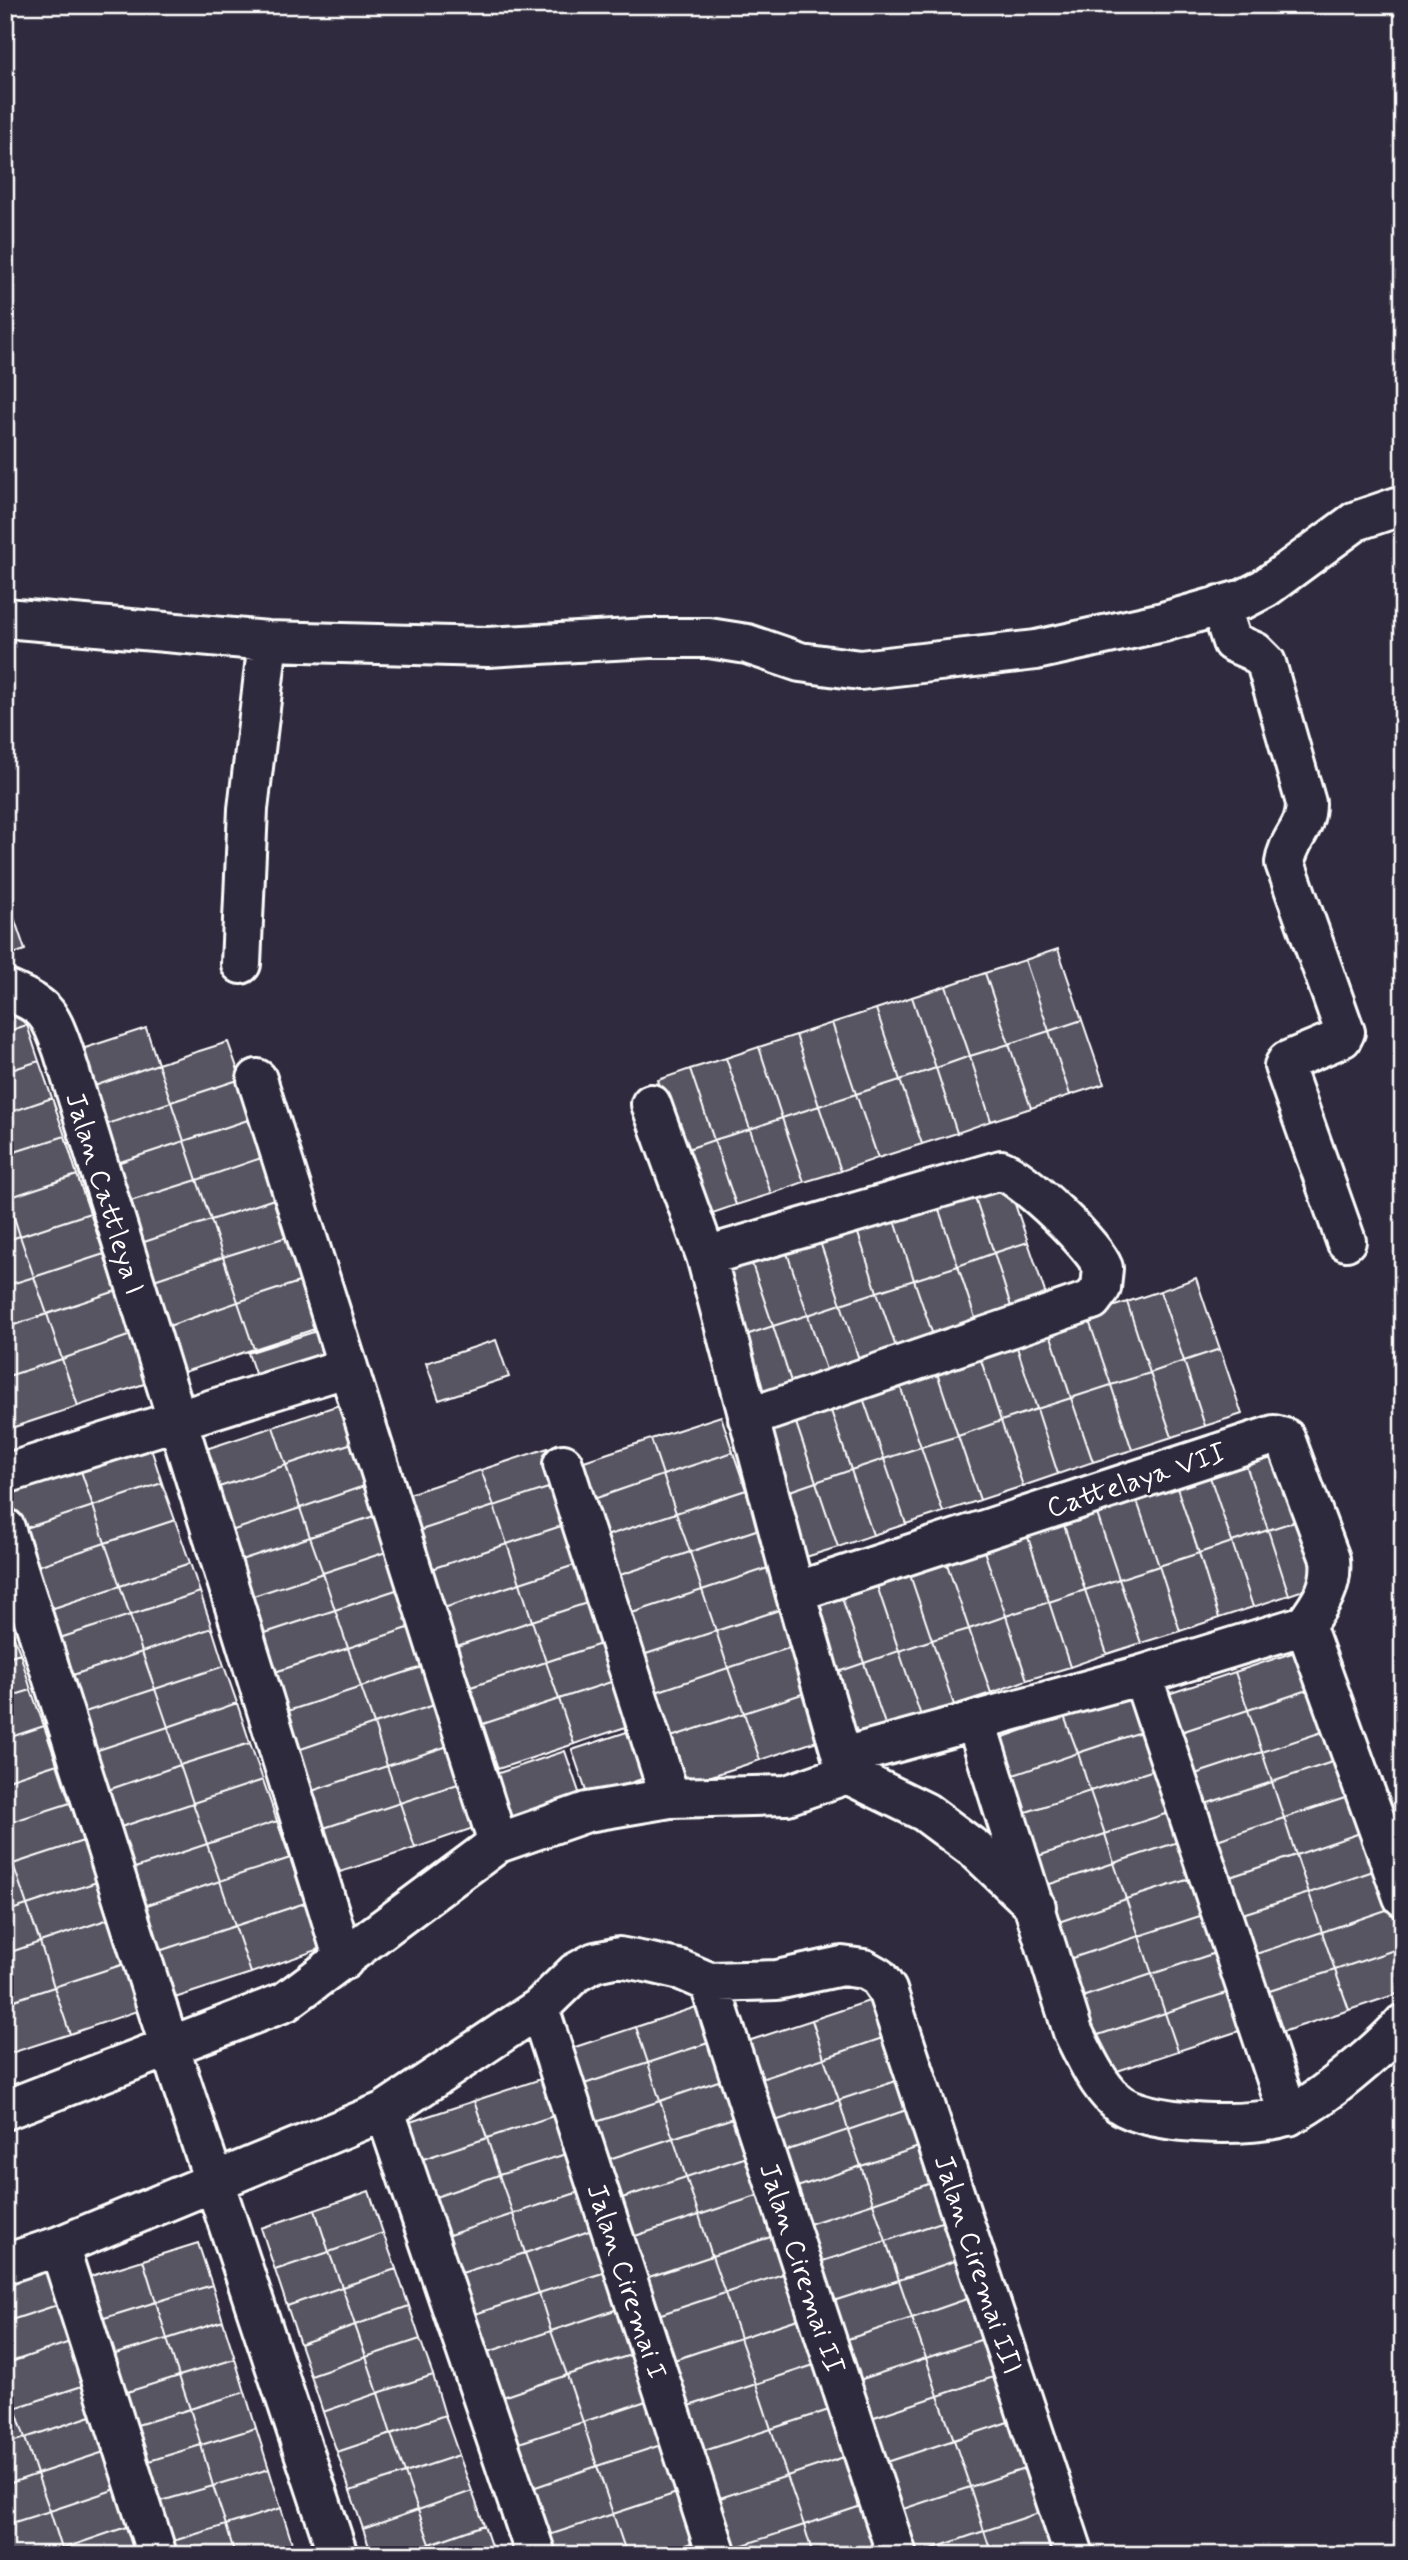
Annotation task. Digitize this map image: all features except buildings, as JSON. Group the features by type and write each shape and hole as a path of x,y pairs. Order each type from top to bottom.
{"street":[{"path":"5,618 268,641 488,647 650,638 709,638 747,644 800,662 860,670 1036,650 1244,599 1265,587 1356,521 1403,505"},
{"path":"1220,606 1232,642 1255,652 1266,663 1307,803 1306,820 1288,845 1285,863 1345,1032 1342,1038 1287,1061 1284,1066 1346,1241"},
{"path":"241,964 248,809 268,641"},
{"name":"Jalan Cattleya I","path":"5,989 33,1002 50,1015 344,1960"},
{"path":"257,1079 498,1843"},
{"path":"651,1104 706,1256 795,1592 845,1765 925,1812 976,1850 1036,1907"},
{"path":"706,1256 1001,1170 1015,1175 1069,1226 1103,1268 1101,1288 1092,1300 748,1418"},
{"path":"5,1474 348,1367"},
{"name":"Cattelaya VII","path":"795,1592 1274,1435 1286,1438 1329,1559 1332,1577 1326,1594 1305,1625"},
{"path":"563,1464 670,1798"},
{"path":"5,1528 174,2060 338,2555"},
{"path":"5,2110 174,2060 285,2002 498,1843 587,1812 670,1798 787,1795 845,1765 1305,1625 1403,1897"},
{"path":"1142,1675 1289,2116"},
{"path":"976,1723 1036,1907 1073,2032 1089,2063 1116,2101 1146,2115 1182,2121 1226,2123 1289,2116 1322,2093 1403,2024"},
{"path":"5,2264 59,2246 210,2167 385,2111 539,2008 575,1973 595,1962 618,1957 681,1970 709,1982"},
{"name":"Jalan Ciremai III","path":"709,1982 777,1980 842,1966 864,1969 878,1977 887,1990 1074,2555"},
{"name":"Jalan Ciremai II","path":"709,1982 897,2555"},
{"name":"Jalan Ciremai I","path":"539,2008 717,2555"},
{"path":"385,2111 536,2555"},
{"path":"59,2246 157,2555"}]}
